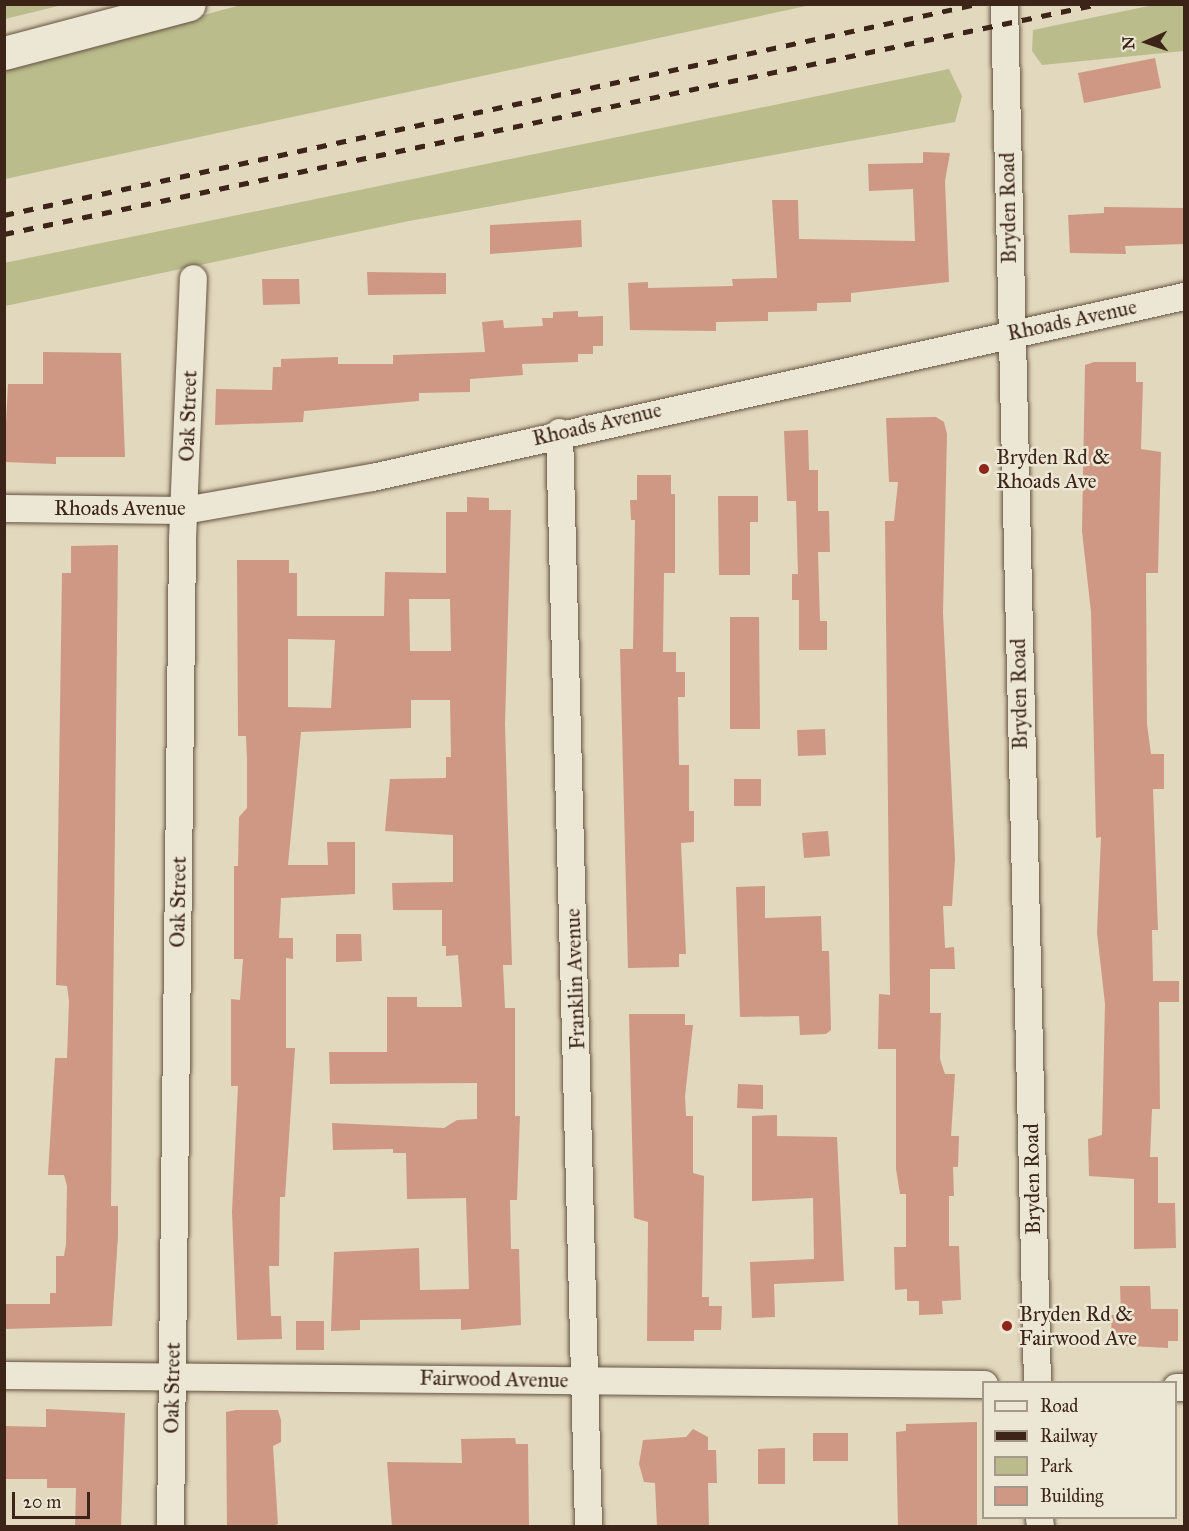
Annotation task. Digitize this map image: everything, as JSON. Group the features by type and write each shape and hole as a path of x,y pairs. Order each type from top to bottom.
{"main road":[{"path":"4,53 189,4"}],"street":[{"name":"Bryden Road","path":"1004,4 1010,334 1037,1381"},
{"name":"Oak Street","path":"171,1527 184,510 193,278"},
{"name":"Rhoads Avenue","path":"4,508 184,510 372,477 559,432 1185,296"},
{"name":"Franklin Avenue","path":"559,432 588,1527"},
{"name":"Fairwood Avenue","path":"4,1375 982,1384"}],"green space":[{"path":"5,4 62,4 62,5 5,19"},
{"path":"1158,4 1184,5 1184,51 1042,65 1032,51 1033,30"},
{"path":"241,5 811,5 5,179 5,68"},
{"path":"949,69 962,96 955,122 409,221 5,306 4,263"}],"building":[{"path":"1155,58 1161,88 1084,103 1078,73"},
{"path":"923,152 950,153 945,181 949,282 851,293 851,302 817,303 817,311 768,312 768,321 716,322 716,331 630,330 628,283 648,282 648,288 733,286 732,279 777,278 772,200 798,200 799,239 915,241 913,189 869,191 868,164 923,163"},
{"path":"1104,207 1185,208 1185,244 1125,246 1126,254 1070,253 1068,215 1104,213"},
{"path":"581,220 582,247 490,254 490,225"},
{"path":"367,272 446,273 446,294 368,295"},
{"path":"262,279 299,279 300,304 263,305"},
{"path":"578,311 578,317 603,316 603,346 593,346 593,354 578,354 578,362 522,364 523,375 470,379 470,392 419,393 419,401 304,411 303,422 215,425 216,389 272,390 273,367 281,367 281,359 338,357 338,364 393,364 393,355 485,352 482,322 503,320 504,328 543,326 542,318 553,318 553,312"},
{"path":"43,352 121,353 125,457 56,457 56,464 4,462 8,384 43,384"},
{"path":"1094,362 1136,362 1136,382 1143,382 1141,449 1161,452 1158,573 1146,573 1147,724 1151,754 1164,754 1164,789 1153,789 1158,930 1152,930 1153,981 1179,981 1179,1002 1159,1002 1160,1109 1152,1109 1150,1157 1158,1157 1158,1203 1175,1203 1176,1248 1134,1249 1134,1179 1089,1176 1088,1139 1102,1135 1105,1004 1097,933 1101,837 1096,838 1091,612 1082,531 1085,365"},
{"path":"936,417 944,422 947,434 943,613 955,859 952,906 943,906 945,948 954,947 955,969 930,969 930,1013 941,1013 940,1059 945,1074 955,1074 951,1136 959,1136 958,1167 953,1167 954,1196 949,1196 949,1246 959,1246 961,1300 942,1301 943,1314 919,1315 919,1301 907,1301 907,1289 895,1290 894,1247 906,1247 906,1194 900,1194 896,1169 896,1049 878,1049 879,994 890,995 885,521 894,521 898,482 889,482 886,418"},
{"path":"808,430 809,470 818,470 818,511 829,511 830,552 818,552 820,621 827,621 827,650 799,650 799,600 792,600 792,574 798,574 796,501 787,501 784,431"},
{"path":"637,475 671,475 671,494 675,494 675,573 664,573 663,652 676,652 676,672 685,672 685,697 678,697 679,765 689,765 689,811 694,811 694,842 681,843 686,954 679,954 679,967 628,968 620,649 633,649 635,520 631,520 630,500 637,500"},
{"path":"718,496 758,496 758,522 750,522 750,575 719,575"},
{"path":"467,497 489,498 489,510 511,510 505,724 512,965 503,965 505,1008 515,1008 515,1116 520,1116 517,1200 510,1200 511,1249 519,1249 521,1325 461,1330 461,1319 360,1320 360,1330 331,1331 334,1252 419,1248 420,1290 469,1289 466,1198 407,1199 406,1153 393,1153 393,1149 333,1150 332,1123 444,1128 457,1120 477,1119 477,1083 330,1084 329,1052 387,1052 387,997 417,997 417,1007 462,1007 458,955 446,956 446,946 442,946 442,910 393,910 392,883 453,882 453,835 385,831 390,779 446,778 446,757 451,757 450,700 411,700 411,728 301,732 288,865 328,865 327,842 355,842 355,894 281,898 279,938 293,938 293,959 286,958 286,1048 295,1048 285,1197 280,1197 279,1266 269,1266 271,1316 281,1316 282,1339 237,1340 232,1212 238,1086 231,1086 231,999 240,1000 243,959 234,959 234,866 238,866 239,817 247,808 247,759 246,736 238,736 237,560 289,560 289,573 297,573 297,616 384,616 385,572 446,573 446,512 467,512","holes":["409,599 450,599 451,651 410,651","288,639 335,640 331,708 288,707"]},
{"path":"118,545 111,1206 118,1206 118,1237 112,1326 4,1329 4,1304 50,1304 50,1293 56,1293 56,1256 64,1256 66,1244 67,1186 64,1175 48,1175 55,1058 67,1058 69,1001 67,986 56,985 62,573 71,573 71,546"},
{"path":"730,617 759,617 760,729 730,729"},
{"path":"825,729 826,755 798,756 797,730"},
{"path":"734,779 761,779 761,806 734,806"},
{"path":"828,831 830,856 804,858 802,833"},
{"path":"765,886 765,918 821,916 822,951 829,951 831,1030 826,1034 800,1035 799,1016 740,1017 736,887"},
{"path":"336,934 361,934 362,961 336,962"},
{"path":"629,1014 685,1014 685,1025 693,1025 685,1096 686,1116 693,1116 693,1173 704,1176 702,1297 709,1297 709,1306 722,1306 721,1330 694,1330 694,1341 647,1341 648,1222 634,1218"},
{"path":"738,1084 763,1085 763,1109 737,1108"},
{"path":"777,1115 777,1136 837,1137 844,1281 774,1284 775,1317 752,1318 750,1262 814,1259 813,1198 752,1201 752,1116"},
{"path":"1120,1286 1150,1286 1151,1309 1178,1309 1178,1341 1168,1341 1168,1348 1112,1345 1111,1315 1121,1315"},
{"path":"296,1321 324,1321 324,1350 296,1350"},
{"path":"46,1409 125,1413 121,1527 75,1527 76,1488 47,1488 47,1479 4,1479 4,1426 46,1427"},
{"path":"278,1410 281,1420 281,1442 273,1446 278,1524 270,1527 227,1527 226,1412"},
{"path":"977,1422 977,1527 898,1527 896,1432 906,1431 906,1424"},
{"path":"693,1429 708,1437 708,1450 716,1450 717,1483 708,1483 709,1527 657,1527 655,1483 644,1482 639,1464 643,1440 686,1437"},
{"path":"813,1433 848,1433 848,1461 813,1461"},
{"path":"515,1438 516,1444 528,1444 529,1527 392,1527 387,1462 462,1463 461,1439"},
{"path":"785,1448 785,1484 758,1484 758,1449"}],"railway":[{"path":"4,215 977,4"},
{"path":"4,234 1098,4"}],"place":[{"name":"Bryden Rd & Rhoads Ave","path":"984,469"},
{"name":"Bryden Rd & Fairwood Ave","path":"1007,1326"}]}
